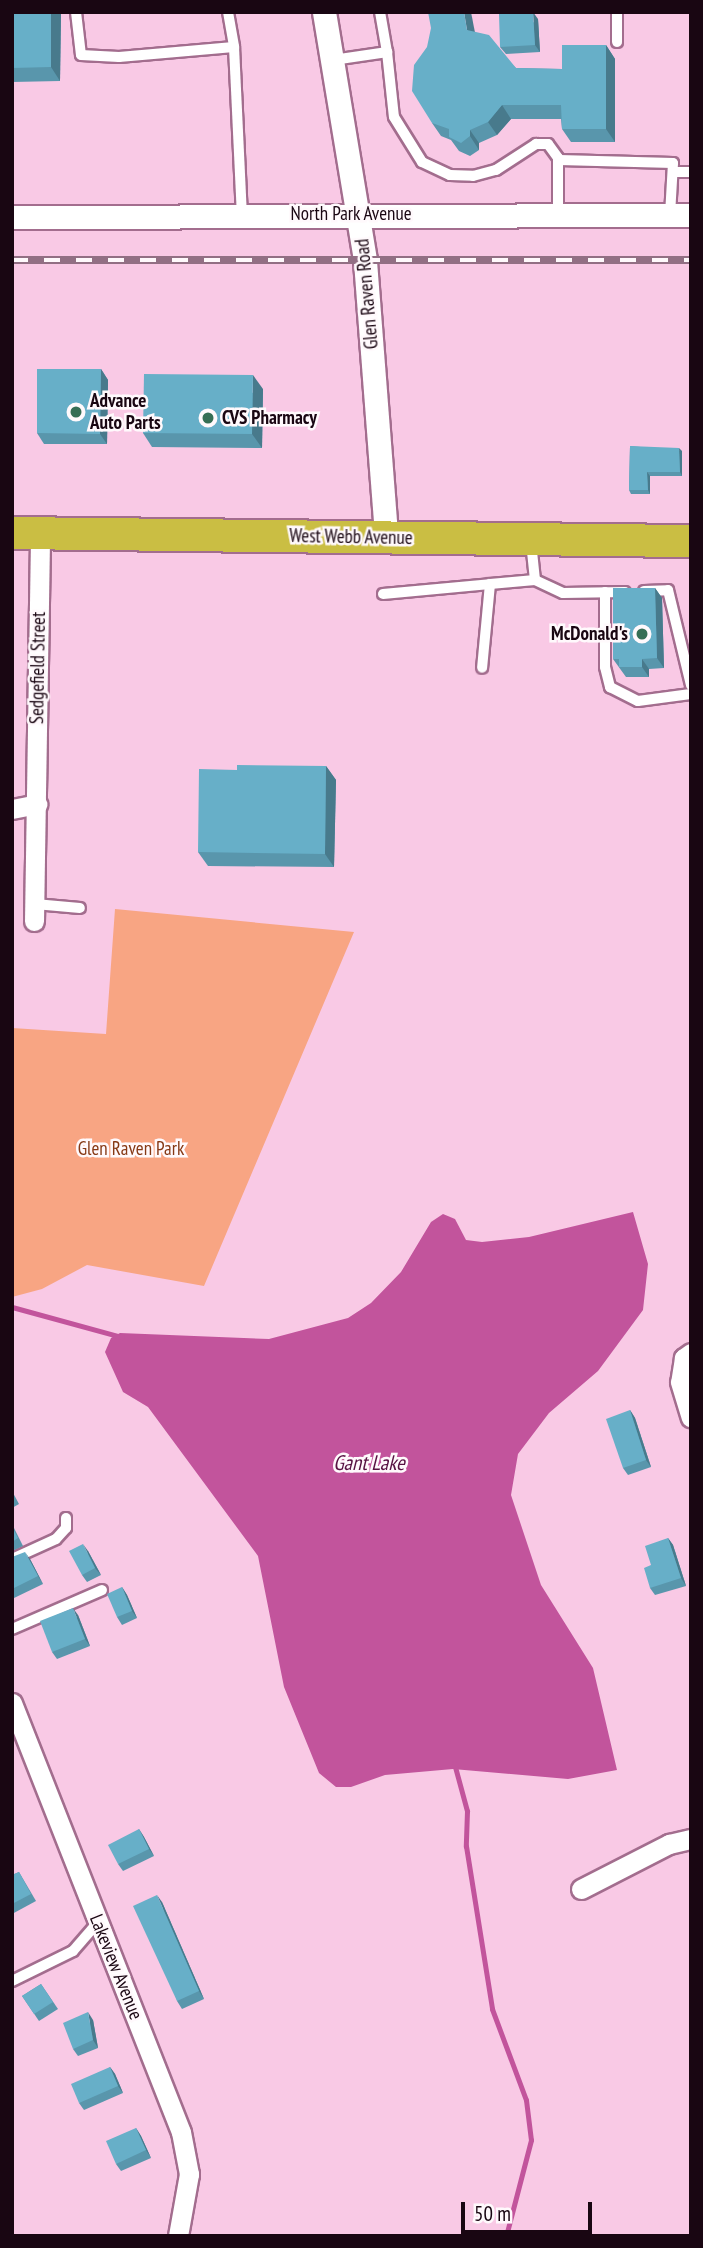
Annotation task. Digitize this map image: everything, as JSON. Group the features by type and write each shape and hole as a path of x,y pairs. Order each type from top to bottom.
{"highway":[{"name":"West Webb Avenue","path":"26,533 691,541"}],"street":[{"name":"Glen Raven Road","path":"324,12 359,215 386,537"},
{"name":"North Park Avenue","path":"12,217 680,215"},
{"name":"Sedgefield Street","path":"26,533 38,804 34,912"},
{"path":"12,809 38,804"},
{"path":"687,1356 680,1382 691,1417"},
{"name":"Lakeview Avenue","path":"13,1707 185,2149 189,2174 178,2236"},
{"path":"581,1889 669,1844 691,1839"}],"lane":[{"path":"76,12 80,55 119,57 234,47"},
{"path":"228,12 234,47 242,215"},
{"path":"380,12 394,117 410,149 432,169 450,175 484,173 542,143 559,160 673,163 680,215"},
{"path":"617,12 617,42"},
{"path":"332,60 387,52"},
{"path":"558,214 559,160"},
{"path":"673,172 691,173"},
{"path":"531,539 535,580"},
{"path":"383,594 535,580 563,593 668,590 691,685"},
{"path":"482,668 490,584"},
{"path":"605,592 605,667 610,687 638,701 691,694"},
{"path":"34,912 80,908"},
{"path":"12,1559 56,1539 66,1528 66,1518"},
{"path":"12,1629 102,1590"},
{"path":"12,1981 73,1951 98,1922"}],"green space":[{"name":"Glen Raven Park","path":"115,909 354,932 204,1286 87,1265 42,1289 12,1297 12,1028 106,1034"}],"water":[{"name":"Gant Lake","path":"633,1212 648,1264 643,1310 598,1371 549,1413 518,1454 511,1495 541,1585 593,1668 617,1770 568,1779 453,1769 385,1775 351,1787 336,1787 319,1773 284,1687 258,1556 148,1407 123,1392 105,1352 111,1338 120,1333 269,1339 348,1318 371,1303 401,1272 431,1222 443,1214 455,1219 466,1240 482,1242 529,1237"}],"building":[{"path":"12,12 51,12 51,67 12,68"},
{"path":"428,12 464,12 467,30 489,35 516,68 562,69 562,45 606,45 606,129 562,129 561,105 502,105 488,122 470,130 470,136 461,143 449,137 449,129 432,123 412,91 414,65 427,47 431,28"},
{"path":"533,12 535,45 500,47 499,14"},
{"name":"Advance Auto Parts","path":"37,369 101,369 100,434 37,433"},
{"name":"CVS Pharmacy","path":"144,374 253,375 252,434 143,433"},
{"path":"630,446 679,448 680,472 647,472 648,490 629,490"},
{"name":"McDonald's","path":"613,588 655,588 657,658 642,659 642,667 619,667 619,659 613,659"},
{"path":"237,765 326,766 325,854 198,852 199,769 237,770"},
{"path":"630,1410 646,1460 623,1468 606,1419"},
{"path":"12,1527 18,1538 12,1542"},
{"path":"668,1538 681,1578 650,1588 644,1568 651,1565 645,1546"},
{"path":"83,1544 95,1568 82,1575 69,1551"},
{"path":"25,1552 38,1576 12,1589 12,1557"},
{"path":"122,1587 132,1611 117,1617 107,1594"},
{"path":"73,1608 85,1639 52,1652 40,1621"},
{"path":"139,1829 149,1849 118,1864 108,1845"},
{"path":"19,1872 31,1894 12,1904 12,1875"},
{"path":"157,1895 199,1991 177,2001 133,1906"},
{"path":"41,1984 53,2002 34,2014 22,1996"},
{"path":"88,2012 93,2040 73,2049 63,2023"},
{"path":"110,2067 118,2086 79,2103 71,2084"},
{"path":"136,2128 146,2150 116,2164 106,2141"}],"waterway":[{"path":"12,1307 122,1337"},
{"path":"454,1763 467,1811 466,1846 492,2009 526,2100 531,2140 506,2236"}],"railway":[{"path":"12,260 691,260"}],"place":[{"name":"Advance Auto Parts","path":"76,412"},
{"name":"CVS Pharmacy","path":"208,418"},
{"name":"McDonald's","path":"642,634"}]}
